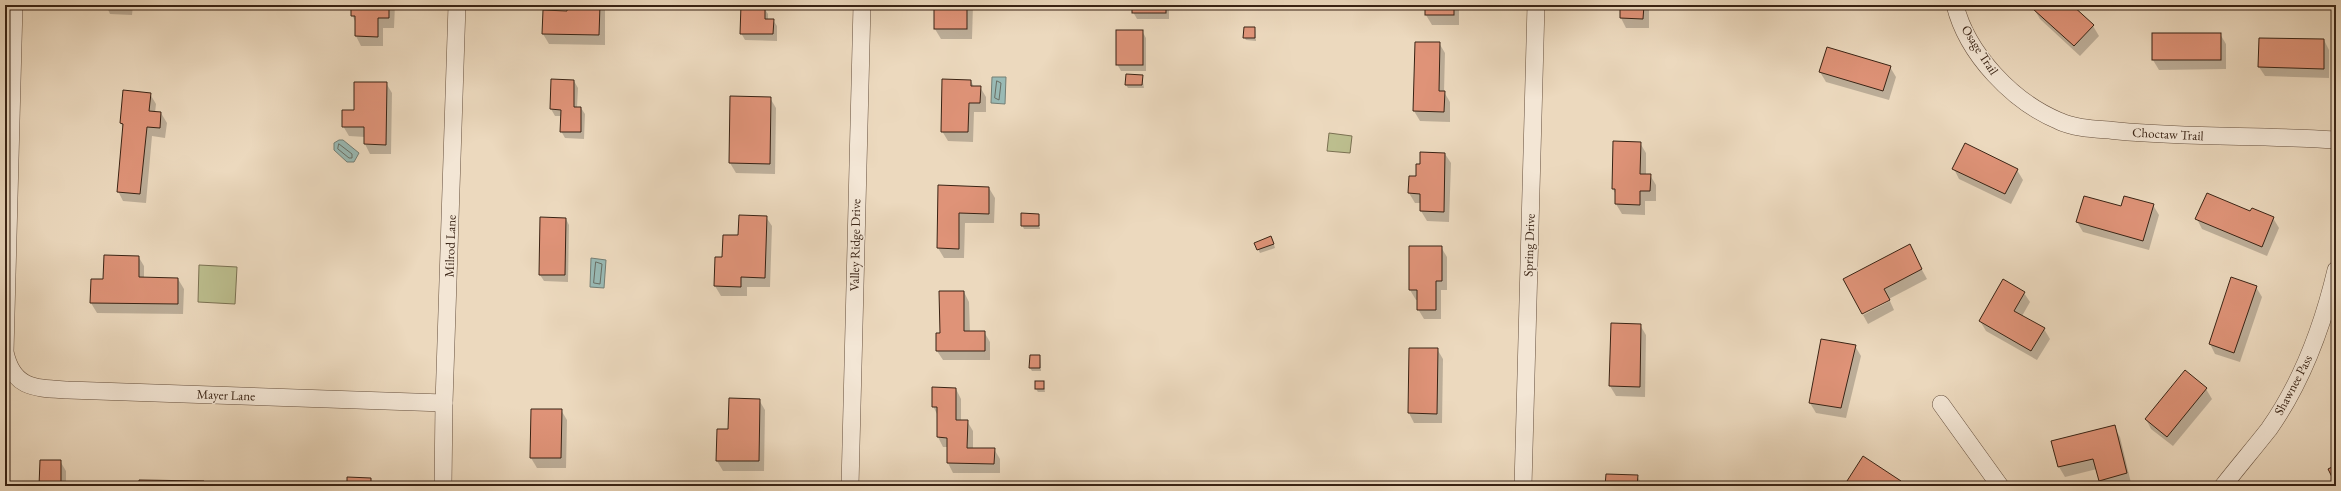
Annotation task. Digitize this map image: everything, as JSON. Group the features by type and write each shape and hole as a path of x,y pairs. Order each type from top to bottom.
{"street":[{"name":"Mayer Lane","path":"14,5 5,352 13,374 22,382 33,386 68,390 444,403"},
{"name":"Milrod Lane","path":"443,486 444,403 457,5"},
{"name":"Valley Ridge Drive","path":"850,486 862,5"},
{"name":"Spring Drive","path":"1523,486 1536,5"},
{"name":"Osage Trail","path":"1955,5 1968,37 1988,67 2010,91"},
{"name":"Choctaw Trail","path":"2010,91 2034,108 2060,122 2096,129 2147,134 2336,140"},
{"name":"Shawnee Pass","path":"2223,486 2269,428 2291,393 2312,348 2328,304 2336,270"},
{"path":"1941,404 2000,486"}],"green space":[{"path":"1329,133 1352,136 1350,153 1327,151"},
{"path":"199,265 237,267 235,304 198,302"}],"water":[{"path":"992,77 1006,77 1005,104 991,103"},
{"path":"339,140 343,140 359,153 354,162 347,162 334,150 334,143"},
{"path":"591,258 606,260 604,288 590,287"}],"building":[{"path":"105,5 129,5 129,8 105,7"},
{"path":"351,5 389,5 389,18 378,18 378,37 355,36 355,16 351,16"},
{"path":"567,5 600,5 599,35 542,34 543,10 567,11"},
{"path":"741,5 765,6 765,19 774,19 773,34 740,34"},
{"path":"934,5 967,5 967,29 934,29"},
{"path":"1132,5 1166,5 1166,13 1132,13"},
{"path":"1425,5 1454,5 1454,15 1425,15"},
{"path":"1620,5 1644,5 1643,19 1620,18"},
{"path":"2036,5 2072,5 2094,25 2074,46 2033,9"},
{"path":"1244,27 1255,27 1255,38 1243,38"},
{"path":"1116,30 1143,30 1143,65 1116,65"},
{"path":"2152,33 2221,33 2221,60 2152,60"},
{"path":"2259,38 2324,39 2324,69 2258,67"},
{"path":"1415,42 1440,42 1439,91 1445,91 1444,112 1413,111"},
{"path":"1827,47 1891,66 1883,91 1819,72"},
{"path":"1126,74 1143,75 1142,85 1125,85"},
{"path":"551,79 574,80 574,107 581,107 581,132 560,132 561,110 550,109"},
{"path":"942,79 971,80 971,86 981,86 980,103 969,103 968,132 941,132"},
{"path":"354,82 387,82 386,145 364,144 364,127 342,127 342,110 354,110"},
{"path":"123,90 151,93 149,111 161,112 160,128 147,127 140,194 117,192 123,124 120,123"},
{"path":"730,96 771,97 770,164 729,163"},
{"path":"1613,141 1641,142 1640,174 1651,174 1650,191 1640,191 1640,205 1615,204 1615,189 1612,189"},
{"path":"1965,143 2018,169 2005,194 1952,169"},
{"path":"1420,152 1445,153 1444,212 1420,211 1420,194 1408,193 1409,176 1416,176 1416,164 1420,164"},
{"path":"938,185 989,187 989,214 959,213 959,249 937,248"},
{"path":"2207,193 2250,211 2252,208 2274,217 2262,247 2195,219"},
{"path":"2084,196 2121,206 2124,196 2154,204 2143,241 2076,222"},
{"path":"1021,213 1039,214 1039,226 1021,226"},
{"path":"739,215 767,216 765,278 741,277 741,287 714,286 715,257 722,257 723,235 738,235"},
{"path":"540,217 566,218 565,275 539,275"},
{"path":"1271,236 1274,244 1257,250 1254,243"},
{"path":"1910,244 1922,269 1884,289 1890,300 1862,314 1843,279"},
{"path":"1409,246 1442,246 1442,281 1436,281 1436,310 1417,310 1417,290 1409,290"},
{"path":"104,255 139,256 139,277 178,278 178,304 90,303 91,279 103,279"},
{"path":"2231,277 2257,286 2234,353 2209,344"},
{"path":"2003,279 2025,292 2014,311 2045,328 2031,351 1979,321"},
{"path":"939,291 964,291 964,331 985,331 985,351 936,351 936,333 940,333"},
{"path":"1611,323 1641,324 1640,387 1609,386"},
{"path":"1821,339 1856,345 1841,408 1809,403"},
{"path":"1409,348 1438,348 1437,414 1408,413"},
{"path":"1030,355 1040,355 1040,368 1029,368"},
{"path":"2185,370 2207,388 2167,437 2145,419"},
{"path":"1035,381 1044,381 1044,389 1035,389"},
{"path":"932,387 956,388 956,420 968,420 967,448 995,448 994,464 947,463 947,438 937,437 937,407 932,407"},
{"path":"729,398 760,399 759,461 716,461 717,429 728,429"},
{"path":"531,409 562,409 561,458 530,458"},
{"path":"2115,425 2127,473 2099,481 2093,459 2058,467 2051,441"},
{"path":"1863,456 1901,481 1899,485 1901,486 1854,486 1847,481"},
{"path":"40,460 61,460 61,486 39,486"},
{"path":"2336,465 2336,485 2328,469"},
{"path":"1606,474 1638,475 1637,486 1605,486"},
{"path":"347,477 371,478 371,486 347,486"},
{"path":"139,480 204,481 204,486 139,486"}]}
